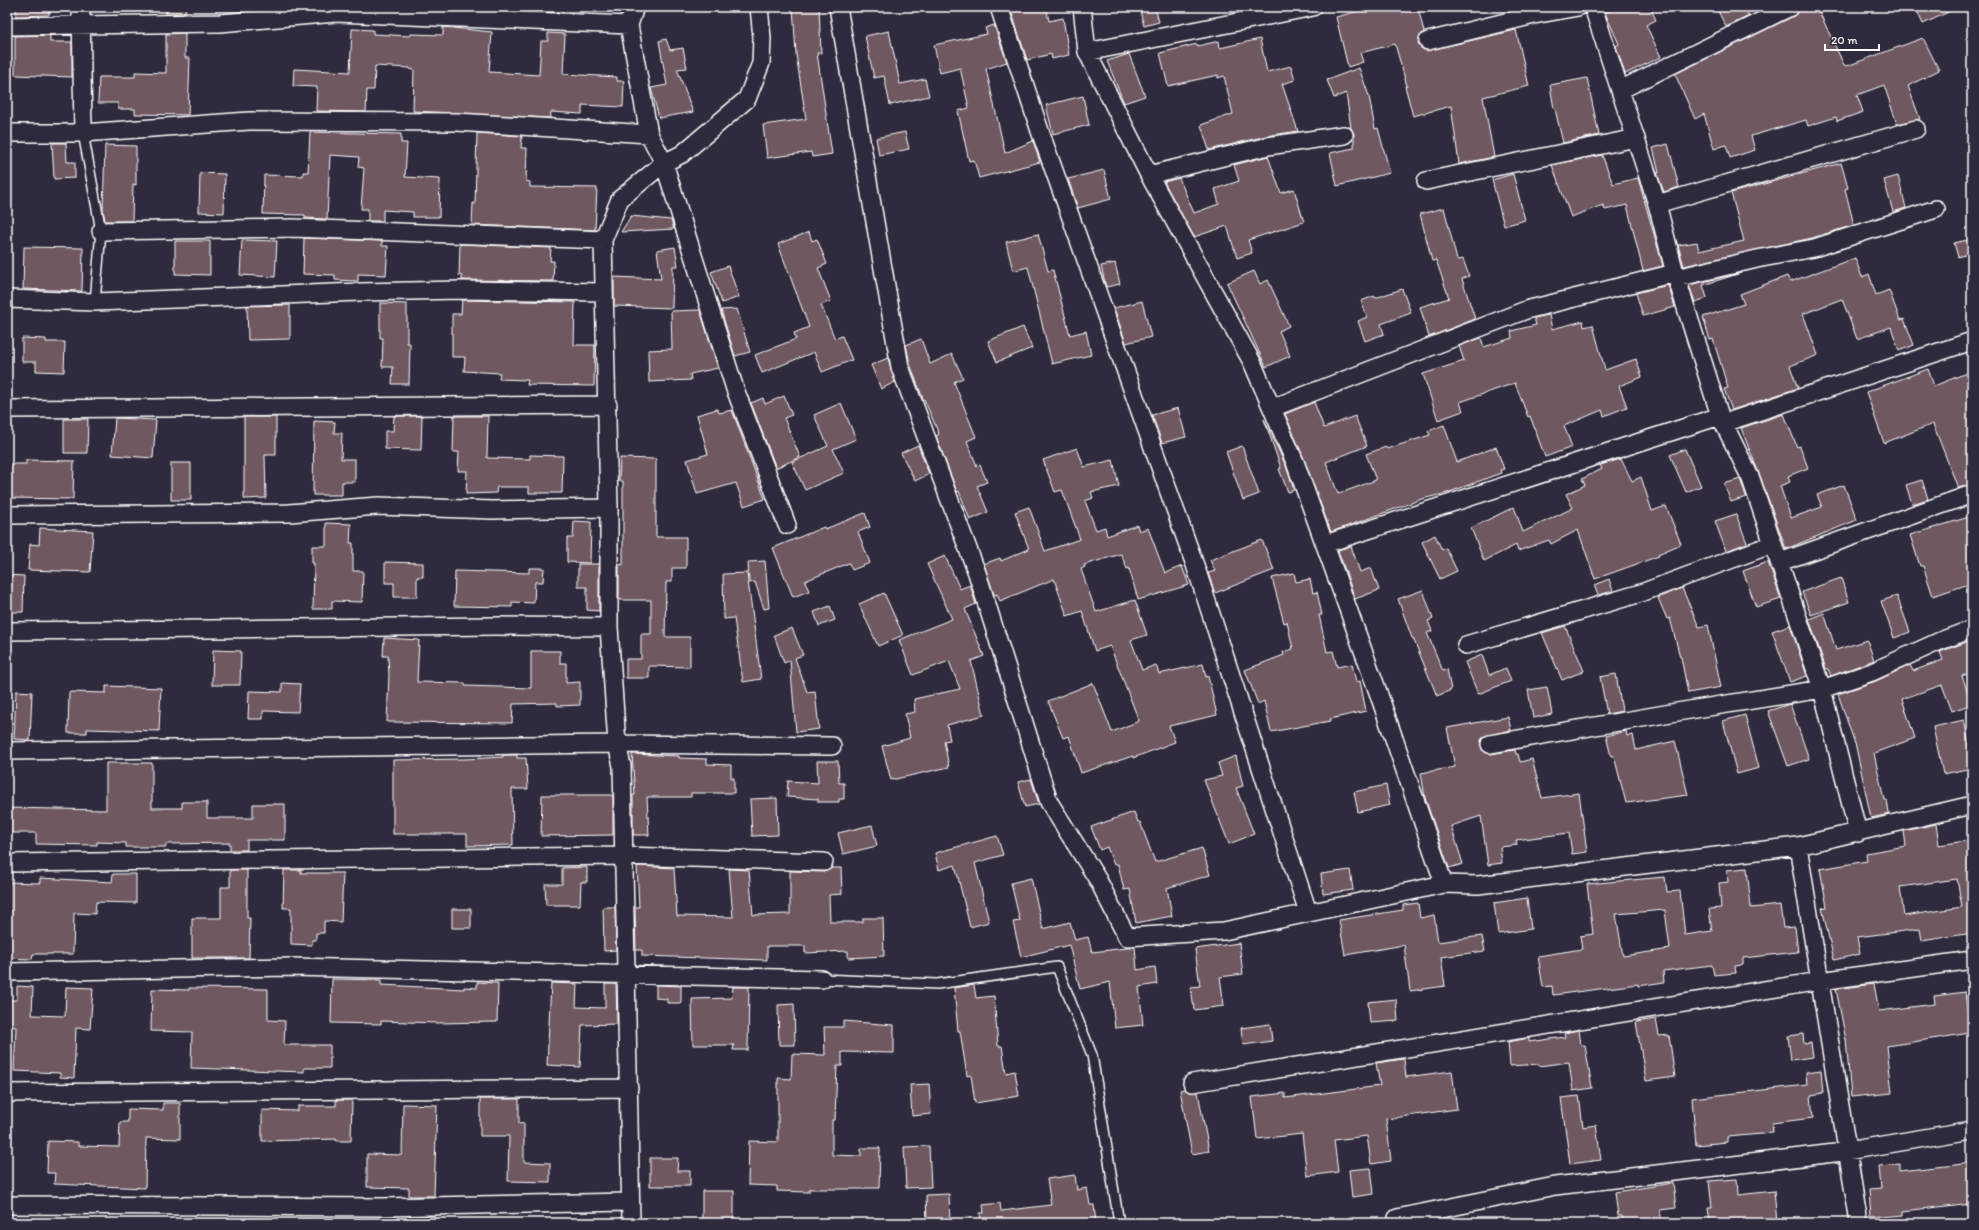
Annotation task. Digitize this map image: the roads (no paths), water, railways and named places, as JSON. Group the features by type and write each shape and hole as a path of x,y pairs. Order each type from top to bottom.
{"street":[{"path":"81,7 83,133"},
{"path":"635,7 629,25 649,134 664,163 735,389 787,525"},
{"path":"630,1223 622,766 617,744 609,628 608,405 603,240 620,199 664,163 682,154 747,99 761,63 762,38 759,7"},
{"path":"838,7 900,366 977,573 1049,802 1098,880 1127,937 1224,931 1444,884 1478,885 1798,846 1972,805"},
{"path":"998,7 1195,564 1308,912"},
{"path":"1082,7 1088,52 1149,175 1252,362 1295,462 1378,692 1444,884"},
{"path":"1088,52 1313,7"},
{"path":"1428,41 1534,15 1578,7"},
{"path":"1593,7 1657,204 1675,276 1722,419 1751,479 1822,689 1858,833"},
{"path":"1620,90 1790,7"},
{"path":"7,26 220,23 336,13 629,25"},
{"path":"7,133 83,133 249,121 457,122 649,134"},
{"path":"1657,204 1916,129"},
{"path":"1149,175 1268,146 1344,135"},
{"path":"1426,181 1636,138"},
{"path":"1272,408 1526,310 1675,276 1814,248 1936,210"},
{"path":"101,231 293,228 603,240"},
{"path":"7,299 95,302 461,290 604,292"},
{"path":"1325,544 1972,341"},
{"path":"7,409 608,405"},
{"path":"1780,562 1972,494"},
{"path":"7,514 289,514 378,506 492,510 609,508"},
{"path":"1466,645 1641,593 1773,544"},
{"path":"7,632 497,626 609,628"},
{"path":"1490,744 1822,689 1872,672 1940,641 1972,629"},
{"path":"7,751 617,744 832,746"},
{"path":"1798,846 1859,1223"},
{"path":"7,863 623,856 824,862"},
{"path":"1192,1083 1820,981 1972,960"},
{"path":"7,972 290,967 822,979"},
{"path":"7,1093 628,1088"},
{"path":"1397,1218 1555,1186 1847,1150 1972,1130"},
{"path":"7,1205 382,1207 630,1202"}],"lane":[{"path":"83,133 101,231 95,302"},
{"path":"822,979 937,984 1057,967 1092,1055 1119,1223"}]}
